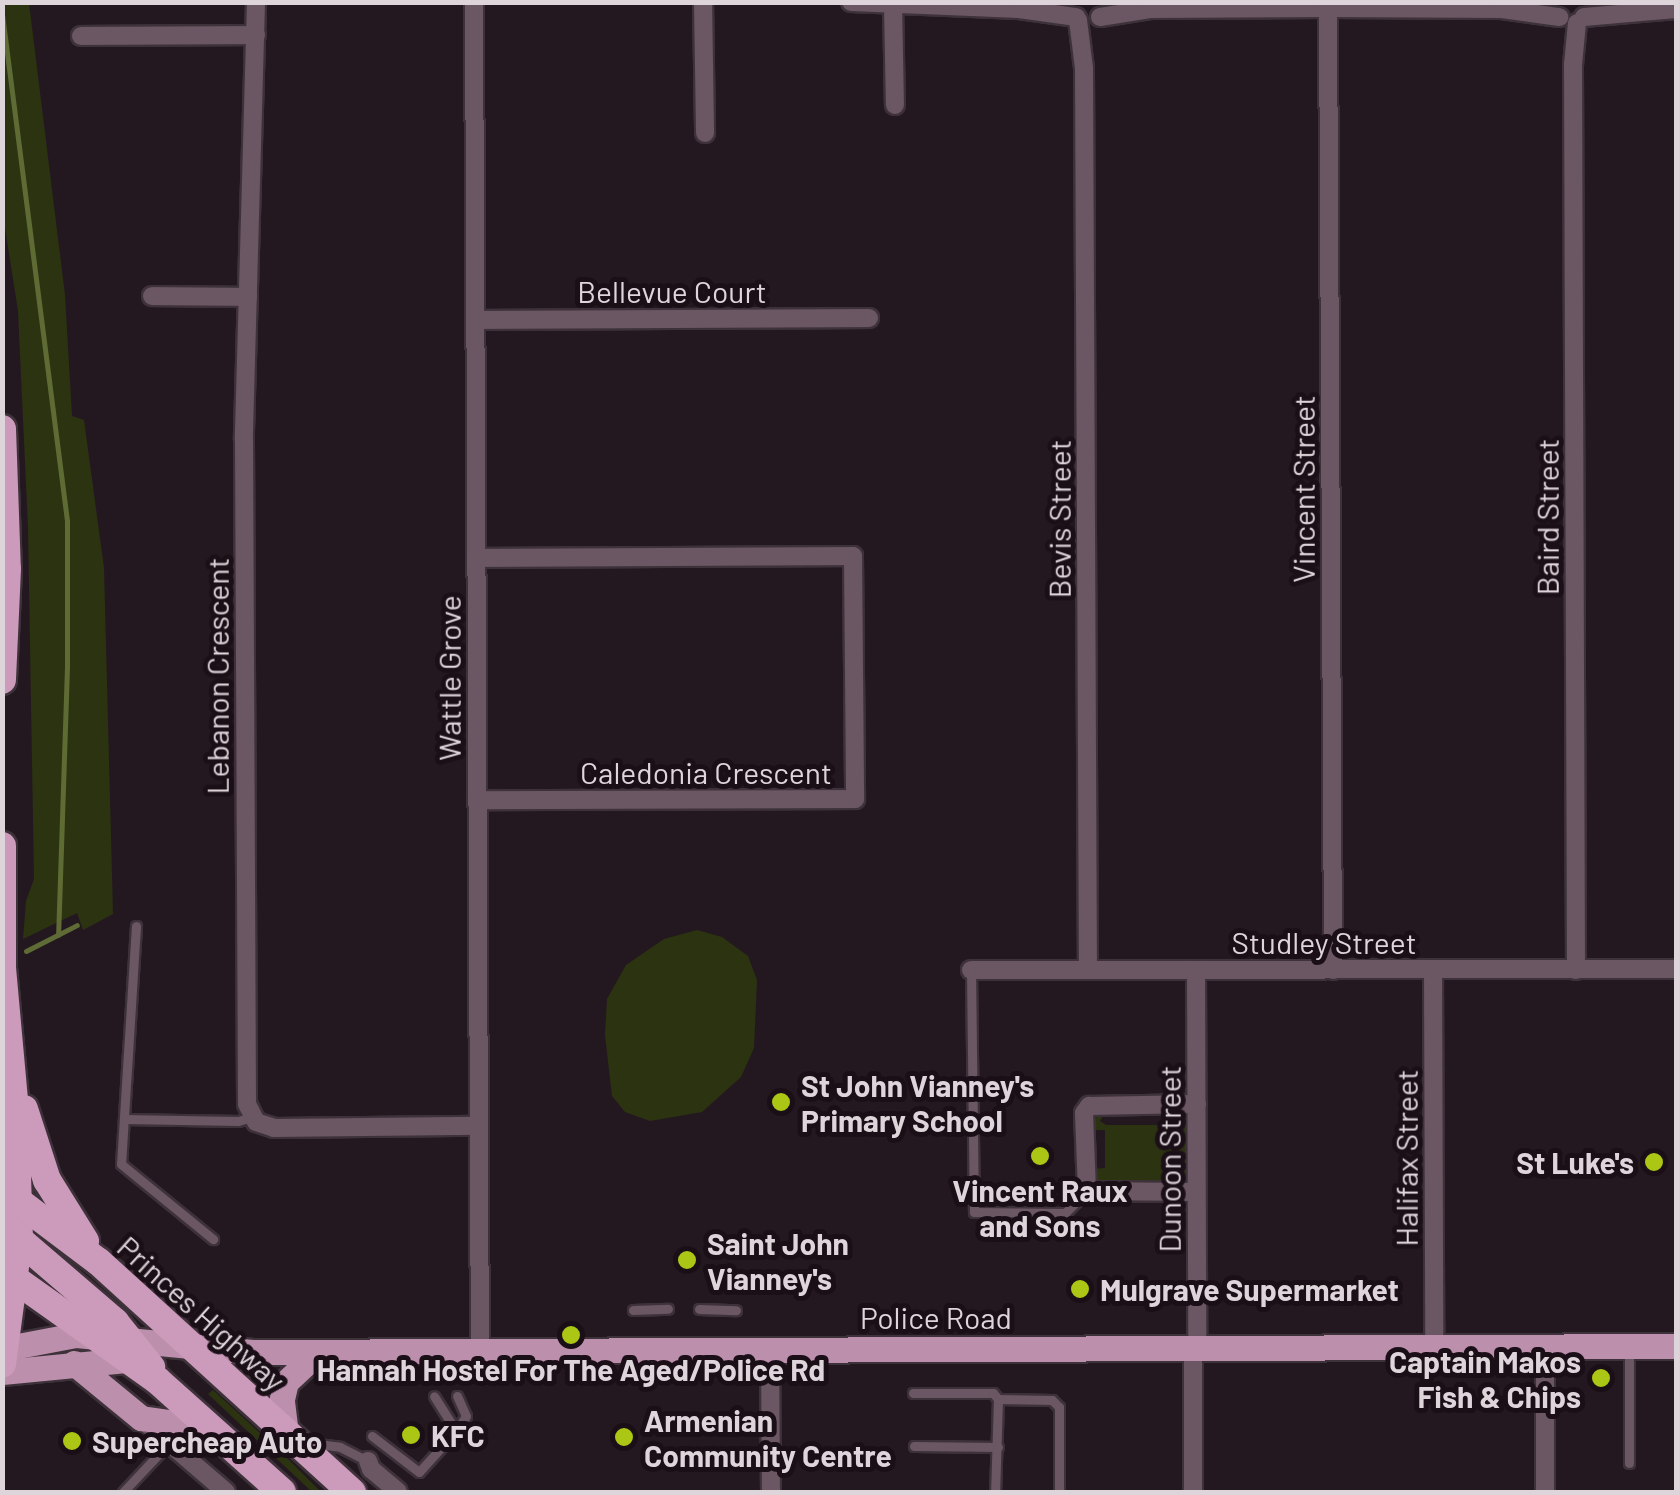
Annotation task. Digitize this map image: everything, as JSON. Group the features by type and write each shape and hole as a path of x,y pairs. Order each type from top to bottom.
{"highway":[{"path":"2,430 7,570 2,680"},
{"path":"2,846 2,966 12,1069 10,1192 21,1239 210,1428 282,1492"},
{"path":"12,1069 50,1185 100,1262"},
{"name":"Princes Highway","path":"10,1192 100,1262 352,1492"},
{"path":"3,1357 9,1275 21,1239"},
{"path":"9,1275 95,1336 141,1360"}],"main road":[{"path":"3,1357 54,1336 95,1336"},
{"name":"Police Road","path":"3,1357 74,1363 141,1360 196,1350 480,1353 1676,1346"},
{"path":"291,1438 285,1384 318,1352"},
{"path":"74,1363 139,1417 210,1428"}],"street":[{"name":"Lebanon Crescent","path":"252,1116 246,1097 245,1020 248,297 256,2"},
{"name":"Wattle Grove","path":"474,2 480,1353"},
{"path":"704,2 705,133"},
{"path":"851,2 1088,11 1502,9 1572,14 1676,9"},
{"path":"1502,9 1544,2"},
{"path":"1600,2 1644,9"},
{"path":"894,4 895,105"},
{"name":"Vincent Street","path":"1328,8 1332,970"},
{"name":"Bevis Street","path":"1088,11 1084,68 1088,970"},
{"name":"Baird Street","path":"1572,14 1576,970"},
{"path":"81,36 256,35"},
{"path":"152,296 248,297"},
{"name":"Bellevue Court","path":"475,320 869,318"},
{"name":"Caledonia Crescent","path":"476,558 853,556 855,800 477,800"},
{"name":"Studley Street","path":"971,970 1676,969"},
{"name":"Dunoon Street","path":"1193,1492 1196,970"},
{"name":"Halifax Street","path":"1432,970 1434,1346"},
{"path":"1196,1192 1087,1191 1086,1108 1197,1104"},
{"path":"252,1116 274,1128 480,1126"},
{"path":"1545,1346 1545,1492"},
{"path":"770,1351 770,1492"},
{"path":"139,1417 226,1492"},
{"path":"368,1461 369,1468 398,1492"}],"lane":[{"path":"136,926 121,1164 213,1239"},
{"path":"971,970 974,1212 1065,1213 1087,1191"},
{"path":"124,1119 238,1122 252,1116"},
{"path":"633,1310 668,1309"},
{"path":"700,1309 736,1310"},
{"path":"1630,1346 1630,1463"},
{"path":"914,1393 993,1393 998,1399 998,1492"},
{"path":"434,1396 456,1431"},
{"path":"372,1436 420,1472 466,1416 457,1396"},
{"path":"998,1399 1052,1400 1060,1407 1059,1492"},
{"path":"291,1438 340,1447 368,1461"},
{"path":"123,1492 169,1443"},
{"path":"914,1446 998,1447"}],"green space":[{"path":"2,3 29,3 65,295 72,416 84,420 104,568 113,914 83,930 77,913 23,939 26,901 34,879 28,527 18,311 3,215"},
{"path":"697,930 722,937 748,956 757,980 754,1048 741,1077 702,1112 650,1121 625,1112 612,1096 605,1035 607,999 626,965 664,939"},
{"path":"1106,1111 1100,1121 1106,1125 1161,1125 1168,1111 1187,1118 1188,1168 1182,1182 1095,1180 1091,1169 1105,1168 1105,1130 1091,1130 1092,1120"},
{"path":"213,1390 321,1492 312,1492 208,1394"}],"waterway":[{"path":"2,14 67,521 67,667 58,935"},
{"path":"26,951 77,925"}],"place":[{"name":"St John Vianney's Primary School","path":"781,1102"},
{"name":"Vincent Raux and Sons","path":"1040,1156"},
{"name":"St Luke's","path":"1654,1162"},
{"name":"Saint John Vianney's","path":"687,1260"},
{"name":"Mulgrave Supermarket","path":"1080,1289"},
{"name":"Hannah Hostel For The Aged/Police Rd","path":"571,1335"},
{"name":"Captain Makos Fish & Chips","path":"1601,1378"},
{"name":"KFC","path":"411,1435"},
{"name":"Armenian Community Centre","path":"624,1437"},
{"name":"Supercheap Auto","path":"72,1441"}]}
